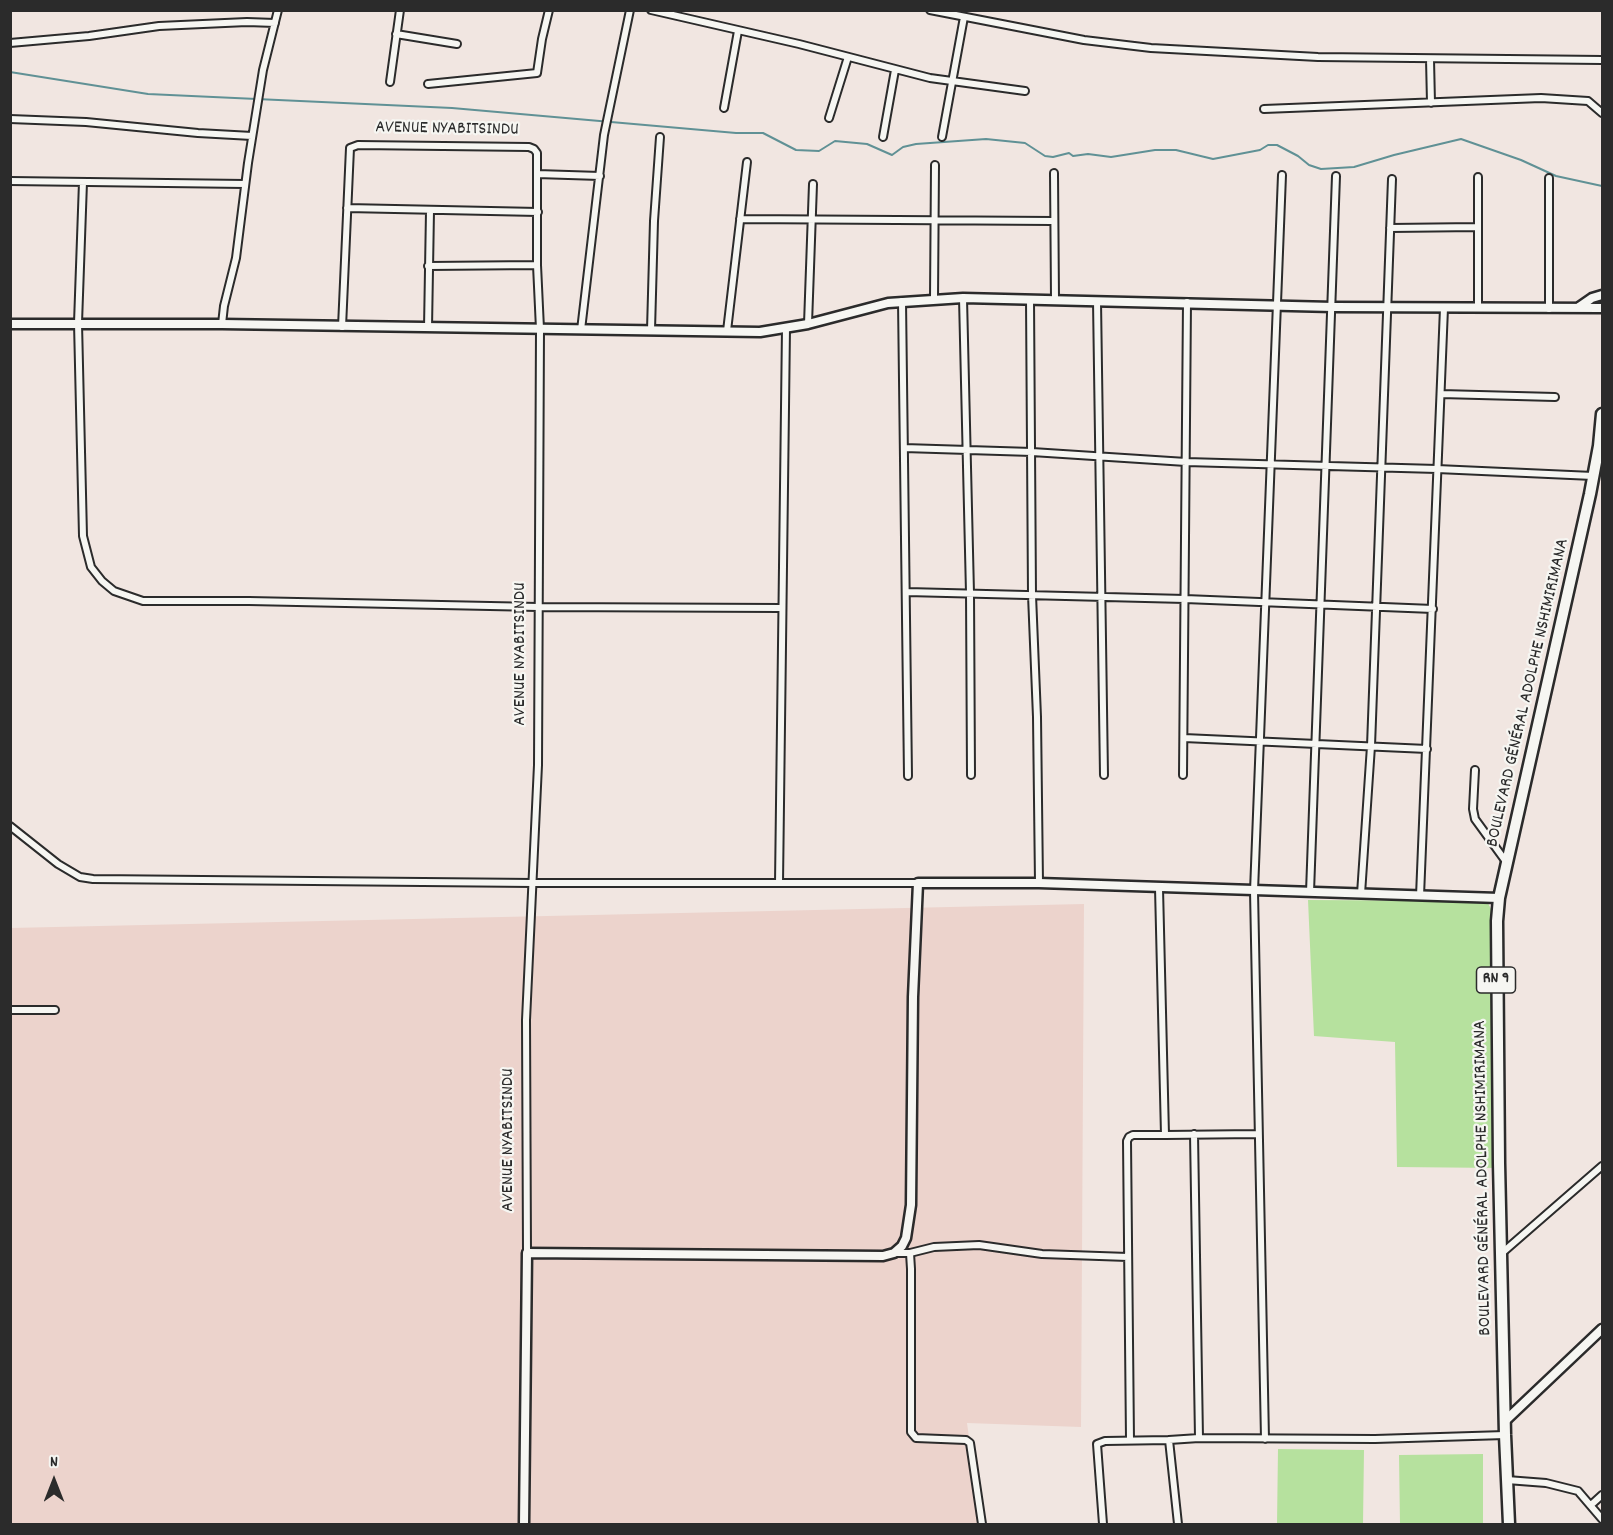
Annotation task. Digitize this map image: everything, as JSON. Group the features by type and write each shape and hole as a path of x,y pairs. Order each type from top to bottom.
{"main road":[{"name":"BOULEVARD GÉNÉRAL ADOLPHE NSHIMIRIMANA","path":"1509,1524 1505,1435 1496,949 1499,898 1577,555 1601,442 1602,414"}],"street":[{"path":"222,324 236,258 259,93 278,10"},
{"path":"390,82 400,10"},
{"path":"428,84 537,73 549,10"},
{"path":"580,330 604,135 630,10"},
{"path":"651,10 799,44 895,70 1025,92"},
{"path":"930,10 1084,40 1142,47 1318,57 1602,60"},
{"path":"942,137 964,17"},
{"path":"10,43 89,36 159,26 275,23"},
{"path":"724,108 738,31"},
{"path":"396,34 457,44"},
{"path":"829,118 848,57"},
{"path":"1430,59 1431,104"},
{"path":"883,137 895,70"},
{"path":"1264,109 1431,104 1489,99 1577,99 1588,101 1602,113"},
{"path":"10,118 252,136"},
{"path":"651,330 654,221 660,137"},
{"name":"AVENUE NYABITSINDU","path":"342,327 349,151 353,146 530,147 534,149 537,153 537,265 540,329 538,765 526,1020 527,1253 524,1524"},
{"path":"727,331 747,162"},
{"path":"934,299 935,165"},
{"path":"1054,173 1055,299"},
{"path":"537,174 600,176"},
{"path":"1265,1440 1254,891 1282,175"},
{"path":"1310,892 1336,176"},
{"path":"1478,177 1478,308"},
{"path":"1549,178 1549,309"},
{"path":"1361,894 1371,746 1392,179"},
{"path":"10,181 245,184"},
{"path":"83,182 78,323 83,536 91,567 114,591 143,601 782,608"},
{"path":"808,324 813,184"},
{"path":"347,208 538,212"},
{"path":"428,328 430,211"},
{"path":"740,219 1053,221"},
{"path":"1390,228 1479,227"},
{"path":"428,266 537,265"},
{"path":"1579,307 1602,295"},
{"path":"10,324 222,324 760,332 808,324 888,303 963,298 1333,307 1602,308"},
{"path":"963,298 970,594 971,775"},
{"path":"1029,299 1032,595 1037,717 1039,883"},
{"path":"902,301 908,776"},
{"path":"1097,301 1104,775"},
{"path":"1183,775 1187,302"},
{"path":"1420,896 1444,308"},
{"path":"779,883 786,328"},
{"path":"1441,394 1555,397"},
{"path":"904,448 1098,455 1186,462 1326,465 1593,476"},
{"path":"906,592 1102,596 1433,609"},
{"path":"1184,738 1427,749"},
{"path":"1475,770 1473,809 1475,819 1507,864"},
{"path":"10,826 58,864 86,878 533,883 1039,883 1499,898"},
{"path":"894,1254 906,1238 910,1205 913,997 918,884"},
{"path":"1160,888 1165,1135"},
{"path":"10,1010 55,1010"},
{"path":"1194,1134 1199,1438"},
{"path":"1130,1440 1127,1141 1133,1135 1258,1134"},
{"path":"1502,1253 1602,1166"},
{"path":"527,1253 872,1256 979,1245 1042,1254 1128,1257"},
{"path":"910,1253 910,1432 916,1438 966,1440 970,1443 982,1524"},
{"path":"1506,1420 1602,1329"},
{"path":"1103,1524 1096,1447 1100,1442 1199,1438 1265,1440 1505,1435"},
{"path":"1169,1440 1178,1524"},
{"path":"1507,1480 1568,1487 1578,1491 1602,1519"},
{"path":"1592,1505 1602,1494"}],"shaded area":[{"path":"1084,904 1081,1427 967,1423 981,1524 11,1524 10,928"}],"green space":[{"path":"1308,900 1487,901 1492,911 1500,1168 1397,1167 1395,1042 1314,1036"},
{"path":"1278,1449 1364,1450 1363,1524 1277,1524"},
{"path":"1483,1454 1483,1524 1400,1524 1399,1455"}],"waterway":[{"path":"10,72 148,94 452,108 736,133 763,133 796,150 819,151 835,141 867,144 892,155 903,147 916,144 986,139 1025,143 1045,156 1053,157 1069,153 1073,156 1088,154 1111,157 1155,150 1176,150 1213,159 1260,150 1268,145 1277,145 1298,156 1309,165 1321,169 1354,167 1461,139 1521,160 1556,176 1602,186"}]}
